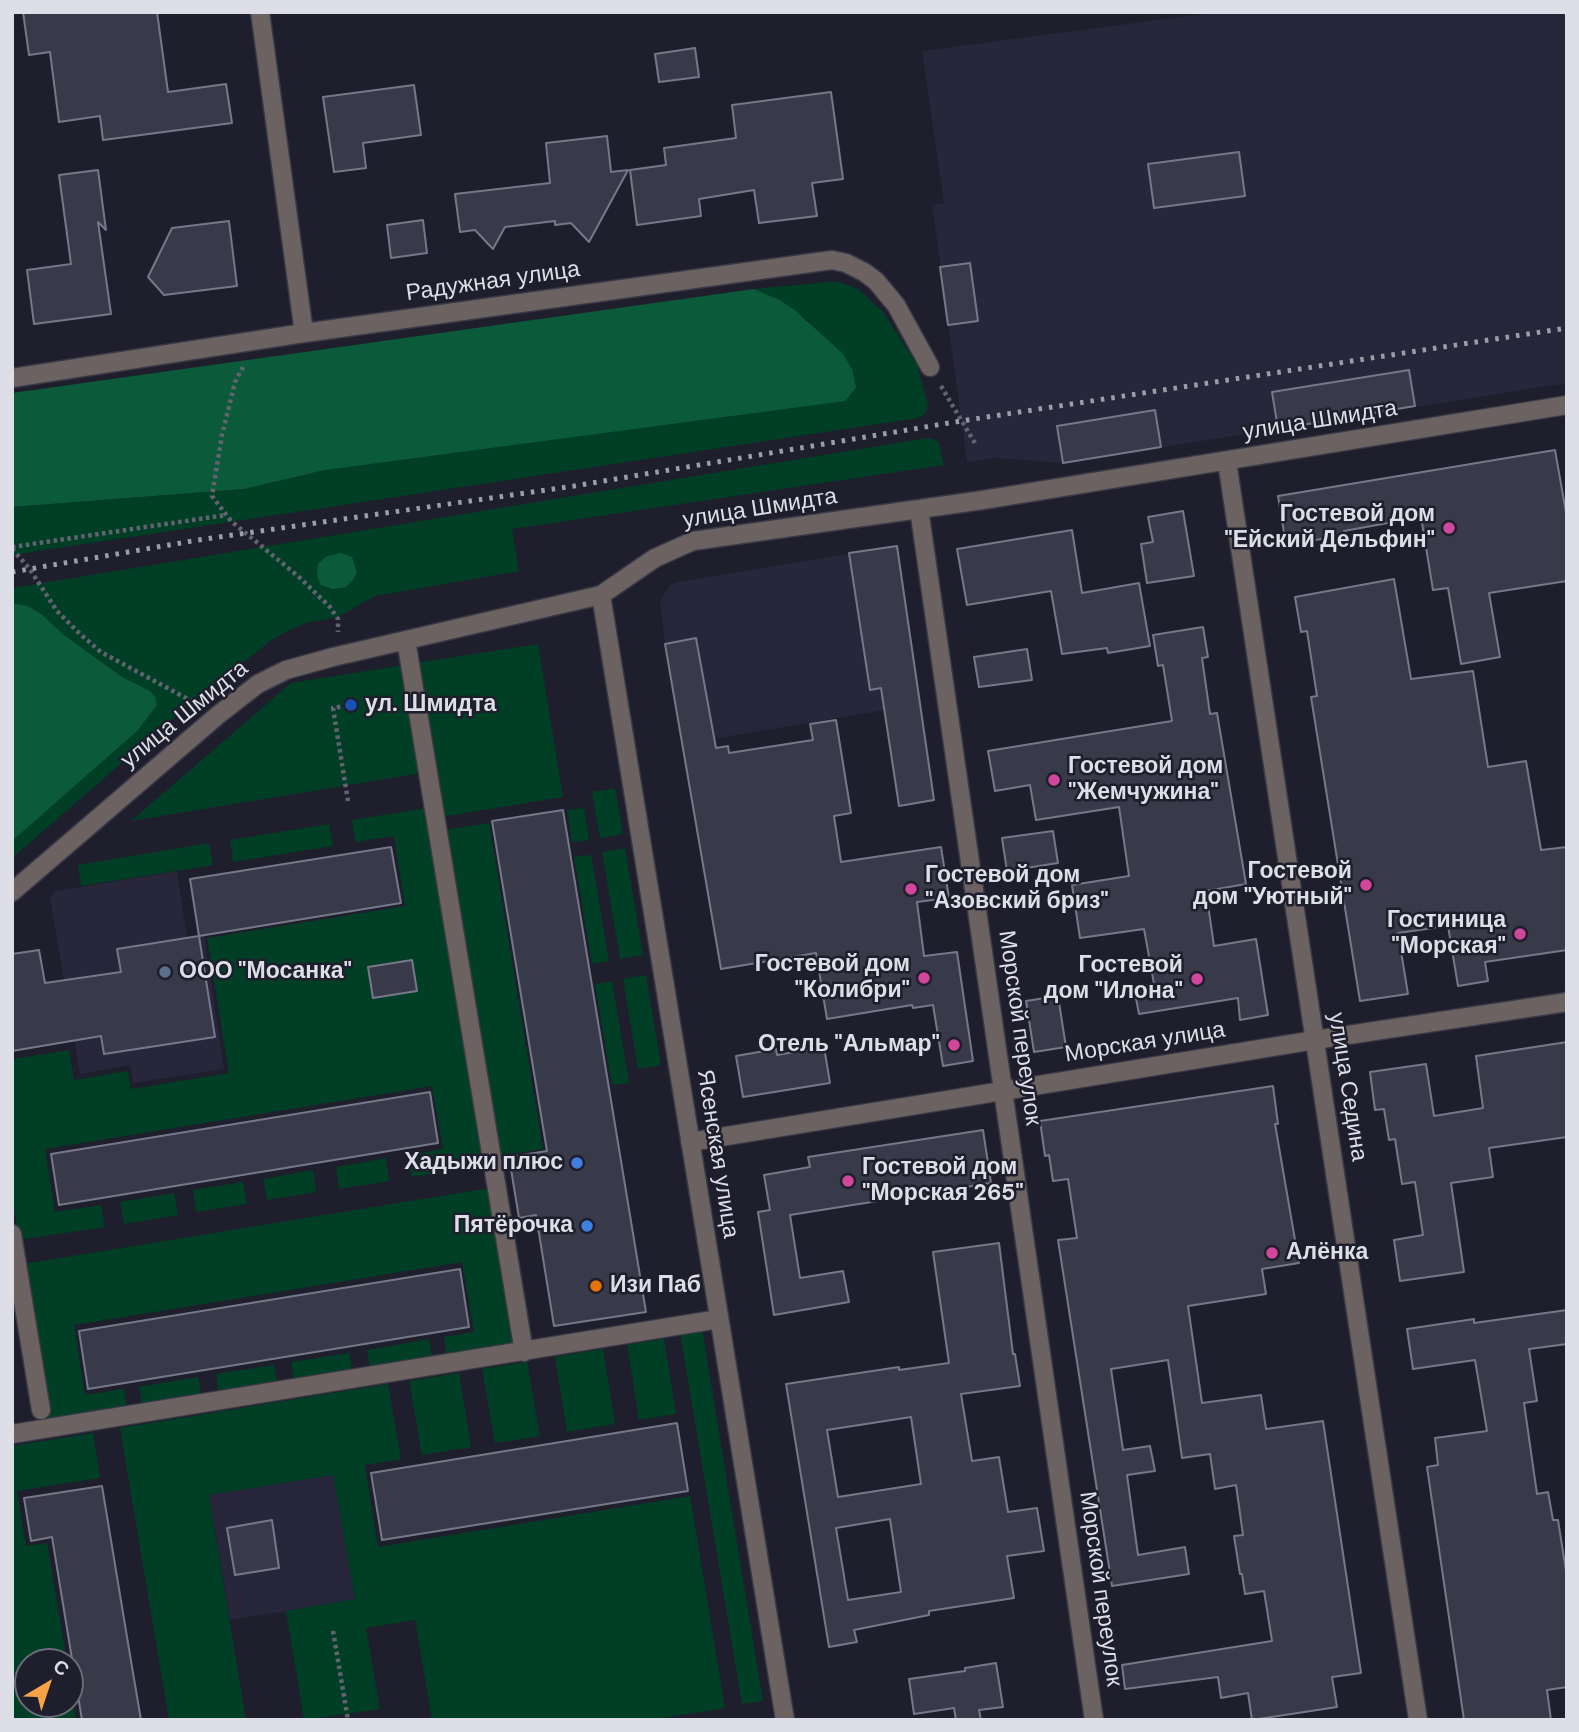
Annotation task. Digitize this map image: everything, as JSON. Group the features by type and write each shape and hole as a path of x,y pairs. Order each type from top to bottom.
{"street":[{"path":"260,12 304,333"},
{"name":"Радужная улица","path":"12,378 304,333 832,260 846,263 876,281 896,305 930,367"},
{"name":"улица Шмидта","path":"12,892 218,715 258,684 286,670 333,657 601,595 655,558 693,541 919,509 1567,405"},
{"name":"улица Седина","path":"1227,461 1418,1720"},
{"name":"Морской переулок","path":"919,509 1094,1720"},
{"name":"Ясенская улица","path":"601,595 785,1720"},
{"path":"406,640 524,1352"},
{"name":"Морская улица","path":"690,1142 1315,1040 1567,1002"},
{"path":"12,1234 41,1410"},
{"path":"12,1434 719,1320"}],"path":[{"path":"255,342 235,382 212,496 226,515 330,607 339,626 333,657"},
{"path":"930,367 976,445"},
{"path":"12,548 226,515"},
{"path":"12,548 30,568 57,611 101,652 218,715"},
{"path":"348,801 333,708 351,705"},
{"path":"333,1631 348,1720"}],"shaded area":[{"path":"1218,12 1567,12 1567,383 1063,463 997,458 967,462 932,205 944,203 922,51"},
{"path":"897,546 921,704 683,744 660,601 670,585"},
{"path":"177,871 187,937 204,935 224,1069 133,1083 130,1065 80,1074 50,899 55,891"},
{"path":"334,1474 355,1600 230,1620 209,1495"}],"green space":[{"path":"839,282 858,289 882,311 917,365 928,405 926,413 918,418 12,555 12,507 244,489 325,470 810,322 780,300 754,289"},
{"path":"754,289 780,300 796,311 843,354 852,369 856,387 845,401 325,470 244,489 12,507 12,393"},
{"path":"927,438 939,443 944,465 512,529 519,571 375,596 338,617 306,623 289,630 273,639 183,710 12,858 12,588"},
{"path":"341,553 352,557 357,572 353,580 346,587 333,589 321,585 317,576 318,564 325,557"},
{"path":"12,603 27,606 41,614 64,635 122,677 150,691 157,705 137,731 12,841"},
{"path":"538,644 563,797 441,817 416,663"},
{"path":"404,665 421,773 131,821 291,683"},
{"path":"615,788 623,834 600,838 592,792"},
{"path":"427,808 486,1165 412,1177 408,1155 443,1149 432,1086 45,1149 55,1212 101,1205 105,1227 19,1240 12,1197 12,1059 69,1050 74,1080 128,1071 131,1089 229,1073 207,938 405,906 394,836 355,842 352,820"},
{"path":"584,808 589,840 572,842 567,810"},
{"path":"489,823 543,1149 497,1156 443,830"},
{"path":"329,824 333,846 233,862 230,840"},
{"path":"209,843 213,865 81,886 78,865"},
{"path":"625,848 643,955 620,959 602,852"},
{"path":"591,855 609,961 592,964 574,857"},
{"path":"646,975 661,1065 638,1069 623,979"},
{"path":"612,981 629,1083 612,1085 595,984"},
{"path":"386,1158 389,1181 339,1189 336,1167"},
{"path":"313,1170 316,1192 267,1200 263,1179"},
{"path":"243,1182 247,1204 196,1212 193,1190"},
{"path":"490,1188 516,1344 446,1355 444,1337 474,1332 462,1262 74,1325 85,1395 124,1389 127,1407 49,1420 23,1264"},
{"path":"174,1193 178,1215 124,1224 120,1202"},
{"path":"702,1329 763,1701 742,1704 680,1333"},
{"path":"429,1339 432,1358 370,1367 367,1350"},
{"path":"664,1339 676,1414 639,1420 627,1345"},
{"path":"603,1349 615,1424 567,1432 555,1357"},
{"path":"349,1353 352,1370 294,1380 291,1362"},
{"path":"527,1362 540,1436 495,1443 482,1369"},
{"path":"274,1365 277,1383 218,1392 216,1374"},
{"path":"459,1373 471,1447 422,1455 409,1381"},
{"path":"198,1377 201,1395 142,1404 139,1387"},
{"path":"388,1384 401,1459 365,1465 378,1547 690,1496 725,1708 651,1720 432,1720 415,1620 366,1628 380,1709 304,1720 286,1611 355,1599 333,1475 209,1495 246,1720 169,1720 120,1428"},
{"path":"93,1433 100,1478 17,1491 26,1546 47,1543 65,1648 14,1648 14,1718 76,1720 12,1720 12,1446"}],"building":[{"path":"23,12 157,12 168,92 226,84 232,123 103,140 100,116 59,122 50,52 29,55"},
{"path":"695,48 699,77 659,82 655,54"},
{"path":"414,85 421,135 363,143 366,168 334,172 323,97"},
{"path":"831,92 843,179 812,183 817,216 759,223 754,190 699,199 701,216 637,225 630,170 666,165 664,148 736,138 732,105"},
{"path":"607,136 611,172 628,170 589,242 571,223 555,225 555,221 505,227 493,249 475,230 460,232 455,194 550,183 546,143"},
{"path":"1239,152 1245,196 1154,208 1148,164"},
{"path":"98,170 106,230 98,222 111,314 34,324 27,270 71,264 59,175"},
{"path":"423,220 427,253 391,258 387,225"},
{"path":"229,221 237,286 164,295 148,277 172,228"},
{"path":"970,263 978,321 948,325 940,267"},
{"path":"1409,370 1415,406 1278,429 1272,392"},
{"path":"1155,410 1161,447 1063,463 1057,426"},
{"path":"1555,450 1567,518 1567,581 1489,593 1500,657 1461,664 1448,588 1433,590 1421,517 1344,531 1345,535 1286,545 1278,496"},
{"path":"1183,511 1194,576 1147,583 1141,544 1153,542 1148,517"},
{"path":"1072,530 1082,593 1139,583 1150,646 1108,653 1107,648 1062,654 1051,591 967,605 957,549"},
{"path":"897,546 934,800 899,806 881,688 870,690 849,553"},
{"path":"1394,579 1411,679 1473,671 1488,767 1526,761 1541,850 1567,847 1567,950 1485,962 1488,981 1458,986 1448,926 1398,933 1408,994 1360,1001 1311,697 1317,696 1307,631 1301,632 1295,597"},
{"path":"1203,627 1208,657 1202,658 1210,714 1217,713 1246,884 1206,891 1214,946 1256,939 1268,1015 1240,1020 1238,998 1139,1014 1134,988 1154,984 1144,929 1080,938 1072,885 1129,876 1119,807 1036,820 1030,785 995,791 988,751 1172,721 1163,665 1158,666 1153,635"},
{"path":"696,638 716,748 728,746 729,753 813,740 810,724 836,720 851,813 834,816 841,862 941,847 949,898 917,902 924,956 957,952 973,1061 943,1066 933,1005 913,1008 912,1005 827,1019 816,953 721,969 665,644"},
{"path":"1027,649 1032,680 979,687 974,657"},
{"path":"563,810 646,1312 554,1326 536,1215 519,1218 509,1157 547,1151 492,821"},
{"path":"1053,831 1058,863 1007,871 1002,838"},
{"path":"391,847 401,903 199,936 190,879"},
{"path":"199,936 215,1037 104,1054 101,1036 12,1051 12,954 39,950 45,983 121,972 117,949"},
{"path":"412,960 417,991 373,998 368,967"},
{"path":"1058,996 1066,1047 1034,1052 1026,1001"},
{"path":"1567,1042 1567,1137 1489,1148 1493,1177 1451,1183 1464,1272 1400,1281 1394,1240 1423,1235 1415,1182 1402,1184 1395,1139 1389,1140 1384,1109 1375,1110 1370,1072 1426,1064 1434,1116 1483,1108 1476,1056"},
{"path":"824,1047 830,1083 743,1097 736,1056 776,1049 777,1055"},
{"path":"1273,1086 1278,1124 1275,1124 1299,1263 1262,1269 1266,1294 1188,1306 1202,1403 1261,1395 1266,1429 1323,1421 1361,1673 1332,1677 1337,1707 1252,1720 1248,1693 1221,1698 1218,1677 1125,1689 1122,1665 1272,1641 1264,1591 1245,1594 1240,1574 1234,1536 1243,1535 1236,1485 1215,1489 1210,1454 1182,1458 1168,1360 1111,1369 1123,1450 1150,1446 1155,1471 1127,1475 1138,1555 1185,1547 1189,1574 1112,1586 1058,1240 1077,1238 1068,1179 1053,1181 1049,1155 1045,1156 1040,1121"},
{"path":"430,1092 438,1143 59,1205 51,1154"},
{"path":"983,1130 991,1183 790,1215 800,1278 843,1271 849,1302 774,1315 758,1212 770,1210 764,1175 810,1167 808,1157"},
{"path":"999,1243 1013,1354 1020,1386 961,1394 972,1461 999,1457 1008,1512 1037,1508 1044,1551 1007,1556 1014,1598 929,1611 929,1615 854,1630 857,1642 829,1647 786,1384 899,1367 899,1370 949,1363 933,1252","holes":["911,1417 921,1484 838,1497 827,1430","890,1519 901,1592 848,1600 836,1528"]},
{"path":"460,1269 469,1327 88,1389 79,1331"},
{"path":"1567,1310 1567,1344 1529,1349 1537,1401 1524,1403 1537,1494 1548,1492 1553,1520 1558,1520 1567,1577 1567,1687 1547,1690 1551,1720 1464,1720 1427,1467 1438,1465 1435,1438 1487,1431 1475,1360 1413,1369 1407,1329"},
{"path":"677,1423 688,1491 382,1540 371,1473"},
{"path":"102,1486 141,1720 82,1720 84,1648 70,1648 52,1537 31,1541 24,1498"},
{"path":"272,1520 279,1568 235,1575 227,1528"},
{"path":"996,1663 1003,1707 979,1710 981,1720 956,1720 954,1708 914,1714 909,1679 965,1671 965,1668"}],"railway":[{"path":"12,572 198,540 574,486 961,421 1567,328"}],"place":[{"name":"Гостевой дом \"Ейский Дельфин\"","path":"1449,528"},
{"name":"ул. Шмидта","path":"351,705"},
{"name":"Гостевой дом \"Жемчужина\"","path":"1054,780"},
{"name":"Гостевой дом \"Уютный\"","path":"1366,885"},
{"name":"Гостевой дом \"Азовский бриз\"","path":"911,889"},
{"name":"Гостиница \"Морская\"","path":"1520,934"},
{"name":"ООО \"Мосанка\"","path":"165,972"},
{"name":"Гостевой дом \"Колибри\"","path":"924,978"},
{"name":"Гостевой дом \"Илона\"","path":"1197,979"},
{"name":"Отель \"Альмар\"","path":"954,1045"},
{"name":"Хадыжи плюс","path":"577,1163"},
{"name":"Гостевой дом \"Морская 265\"","path":"848,1181"},
{"name":"Пятёрочка","path":"587,1226"},
{"name":"Алёнка","path":"1272,1253"},
{"name":"Изи Паб","path":"596,1286"}]}
